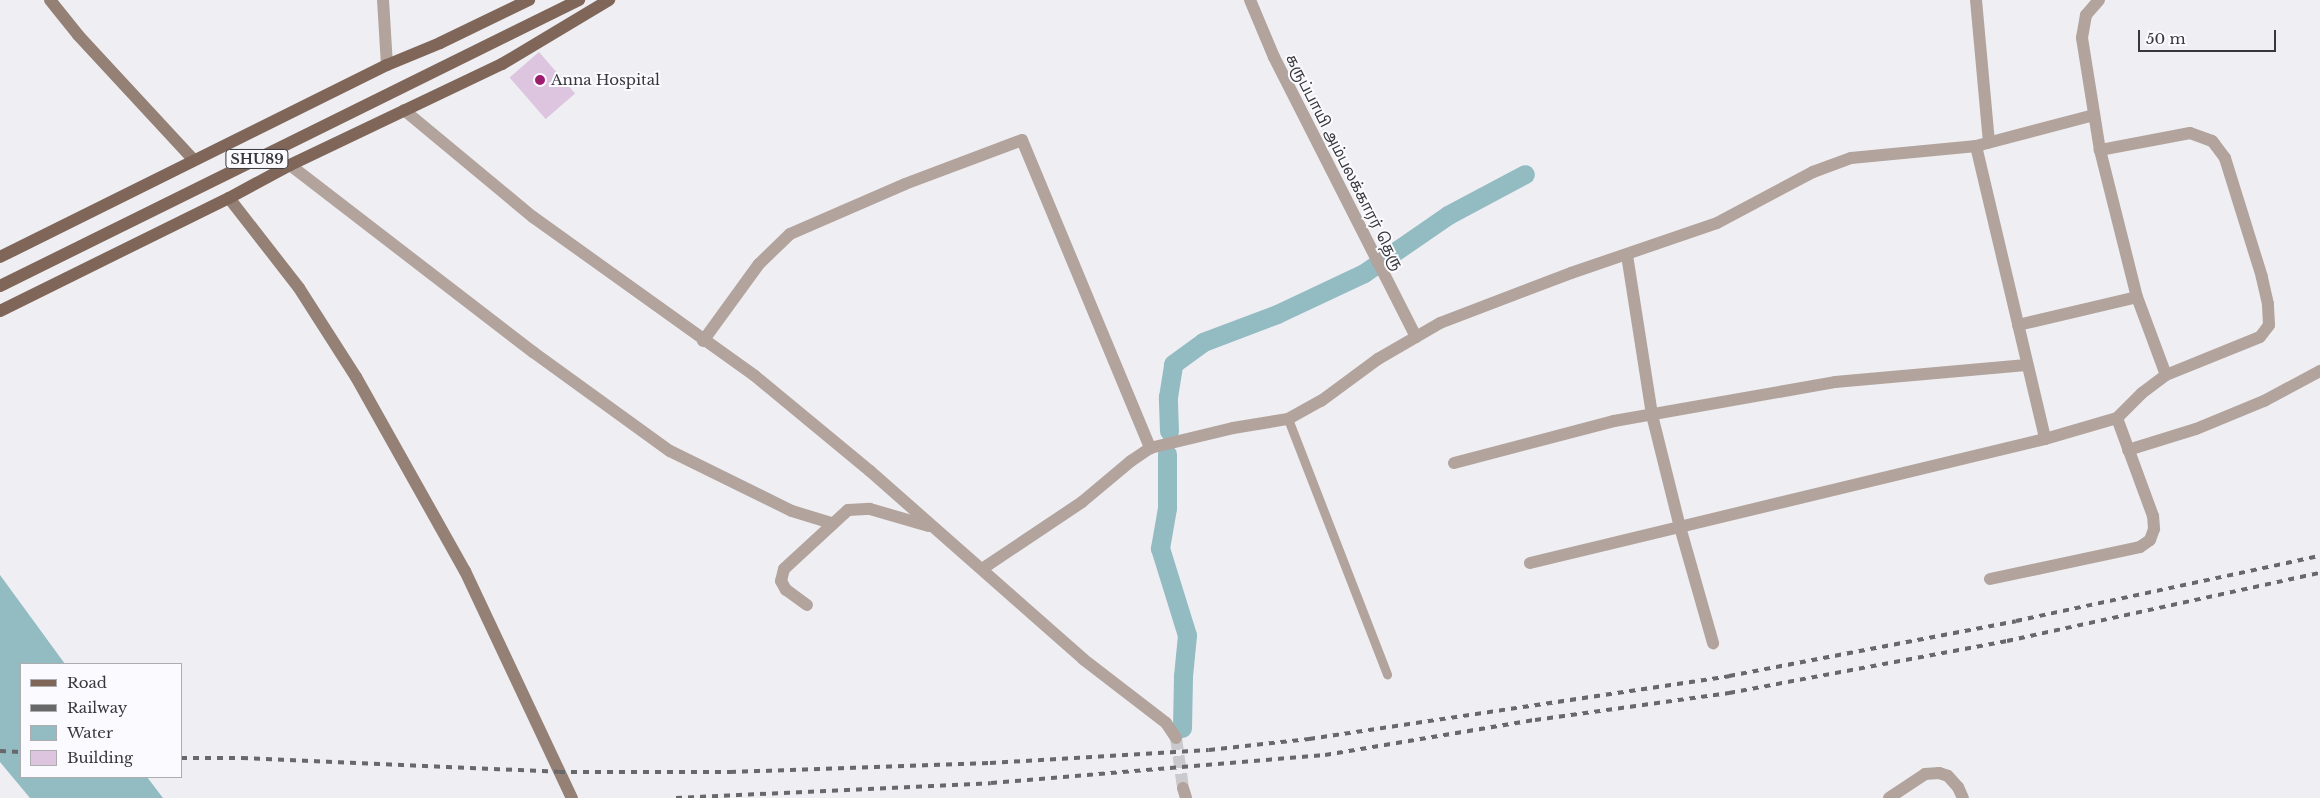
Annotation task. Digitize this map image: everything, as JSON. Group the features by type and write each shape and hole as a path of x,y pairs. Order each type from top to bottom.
{"main road":[{"path":"50,0 78,35 193,159"},
{"path":"0,256 193,159 387,65 440,43 529,0"},
{"name":"SHU89","path":"0,286 579,0"},
{"path":"0,311 229,198 290,165 502,64 609,0"},
{"path":"229,198 300,288 356,377 465,571 572,798"}],"street":[{"path":"384,0 387,65"},
{"name":"கருப்பாயி அம்பலக்காரர் தெரு","path":"1250,0 1274,57 1416,337"},
{"path":"1976,0 1989,142"},
{"path":"2100,0 2086,15 2082,38 2100,150 2136,297 2166,375"},
{"path":"404,110 533,217 703,341 755,376 870,471 1083,659 1166,723 1176,738"},
{"path":"982,569 1082,502 1131,461 1150,448 1233,428 1288,419 1320,402 1378,359 1440,323 1571,273 1717,223 1813,172 1851,158 1976,146 2094,114"},
{"path":"1530,563 2045,439 2117,418 2142,393 2166,375 2260,337 2269,325 2268,304 2262,277 2225,158 2212,141 2190,133 2100,150"},
{"path":"703,341 759,264 790,234 906,184 1022,140 1150,448"},
{"path":"1976,146 2026,365 2045,439"},
{"path":"290,165 533,352 670,451 792,512 831,523"},
{"path":"1627,255 1652,415 1680,527 1713,643"},
{"path":"2018,325 2136,297"},
{"path":"1454,462 1614,421 1836,382 2026,365"},
{"path":"2128,450 2196,429 2247,408 2320,371"},
{"path":"1990,579 2140,547 2150,540 2154,529 2153,516 2117,418"},
{"path":"807,606 786,590 781,581 784,569 831,523 848,510 870,509 931,526"},
{"path":"1889,798 1925,774 1939,773 1948,776 1958,787 1963,798"}],"lane":[{"path":"1288,419 1387,674"}],"water":[{"path":"0,575 64,663 20,663 20,778 148,778 163,798 30,798 0,762"}],"building":[{"path":"539,52 575,94 546,119 510,78"}],"waterway":[{"path":"1169,431 1168,397 1173,364 1203,342 1277,314 1364,273 1448,215 1525,174"},
{"path":"1167,454 1167,508 1160,548 1187,635 1183,676 1182,728"}],"tunnel":[{"path":"1176,738 1183,788"}],"railway":[{"path":"182,758 242,758 559,772 730,772 990,763 1209,750 1309,739 1729,676 2016,621 2320,556"},
{"path":"676,798 991,783 1325,755 1535,720 1729,693 2007,641 2320,573"},
{"path":"0,751 20,752"}],"place":[{"name":"Anna Hospital","path":"540,80"}]}
